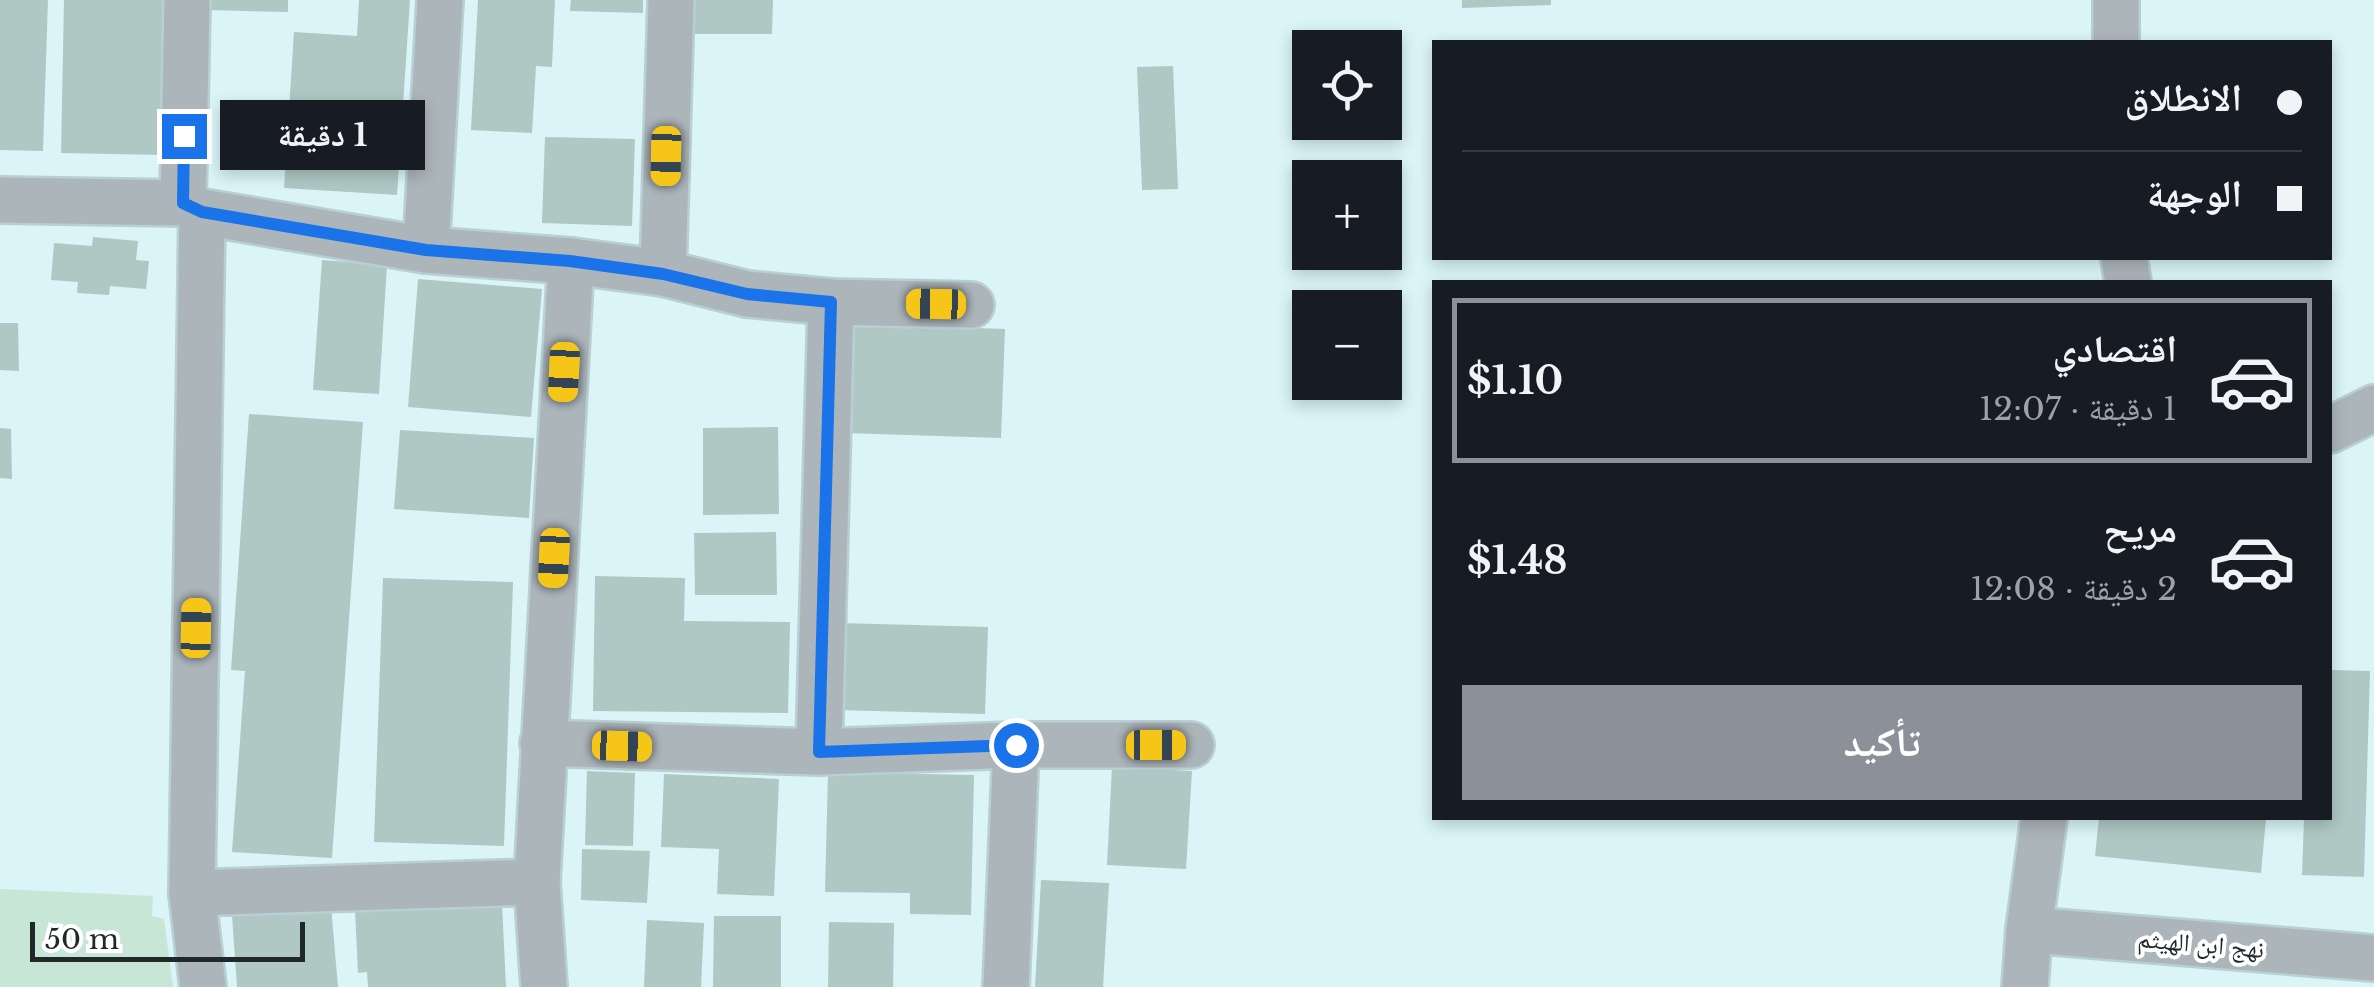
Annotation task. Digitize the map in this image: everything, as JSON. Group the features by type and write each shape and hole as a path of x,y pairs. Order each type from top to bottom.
{"street":[{"path":"186,0 193,208 192,893 203,987"},
{"path":"426,250 440,0"},
{"path":"663,274 670,0"},
{"path":"2116,0 2116,40"},
{"path":"0,200 193,208 426,250 570,261 663,274 747,294 831,302 971,305"},
{"path":"544,987 537,882 570,261"},
{"path":"819,752 831,302"},
{"path":"2332,429 2374,408"},
{"path":"543,743 819,752 1016,745 1191,745"},
{"path":"1006,987 1016,745"},
{"path":"2025,987 2028,930 2044,820"},
{"path":"192,893 537,882"},
{"name":"نهج ابن الهيثم","path":"2028,930 2374,958"}],"green space":[{"path":"0,889 153,896 152,916 164,919 173,987 0,987"}],"building":[{"path":"0,0 48,0 43,151 0,150"},
{"path":"64,0 166,0 163,155 61,153"},
{"path":"207,0 288,0 288,12 207,10"},
{"path":"359,0 410,0 397,195 284,188 294,32 357,36"},
{"path":"478,0 555,0 552,67 536,66 532,133 471,130"},
{"path":"571,0 643,0 643,13 570,11"},
{"path":"687,0 773,0 772,34 687,34"},
{"path":"1462,0 1551,0 1551,5 1462,8"},
{"path":"1173,66 1178,189 1142,190 1137,67"},
{"path":"545,137 635,139 632,226 542,223"},
{"path":"93,237 138,241 136,260 149,261 146,289 110,286 109,295 77,293 78,282 51,280 54,243 92,246"},
{"path":"322,260 387,265 379,394 313,390"},
{"path":"418,279 542,289 531,417 408,407"},
{"path":"0,323 18,323 19,371 0,370"},
{"path":"848,324 1005,329 1001,438 845,433"},
{"path":"249,414 363,422 332,858 232,852 245,671 231,670"},
{"path":"778,427 779,514 703,515 703,428"},
{"path":"0,428 11,429 12,479 0,478"},
{"path":"400,430 534,438 529,518 394,509"},
{"path":"776,532 777,595 695,595 694,533"},
{"path":"595,576 685,578 684,621 790,622 788,713 593,711"},
{"path":"383,578 513,582 504,846 374,842"},
{"path":"840,623 988,627 985,714 837,710"},
{"path":"2332,670 2370,671 2364,877 2302,875 2304,820 2332,820"},
{"path":"1112,767 1192,771 1186,869 1107,865"},
{"path":"587,771 635,773 633,846 585,845"},
{"path":"828,772 974,775 971,915 910,914 910,893 825,892"},
{"path":"664,774 779,779 774,896 717,894 719,849 661,847"},
{"path":"2099,820 2266,820 2261,873 2095,856"},
{"path":"582,849 650,851 647,903 581,900"},
{"path":"1041,880 1109,883 1103,987 1035,987"},
{"path":"502,903 506,987 368,987 367,972 358,973 355,910"},
{"path":"331,906 338,987 237,987 232,915"},
{"path":"714,916 781,916 781,987 713,987"},
{"path":"647,920 704,923 701,987 644,987"},
{"path":"829,922 894,923 893,987 828,987"}],"route":[{"path":"184,136 183,203 202,212 426,250 570,261 663,274 747,294 831,302 819,752 1016,745"}]}
